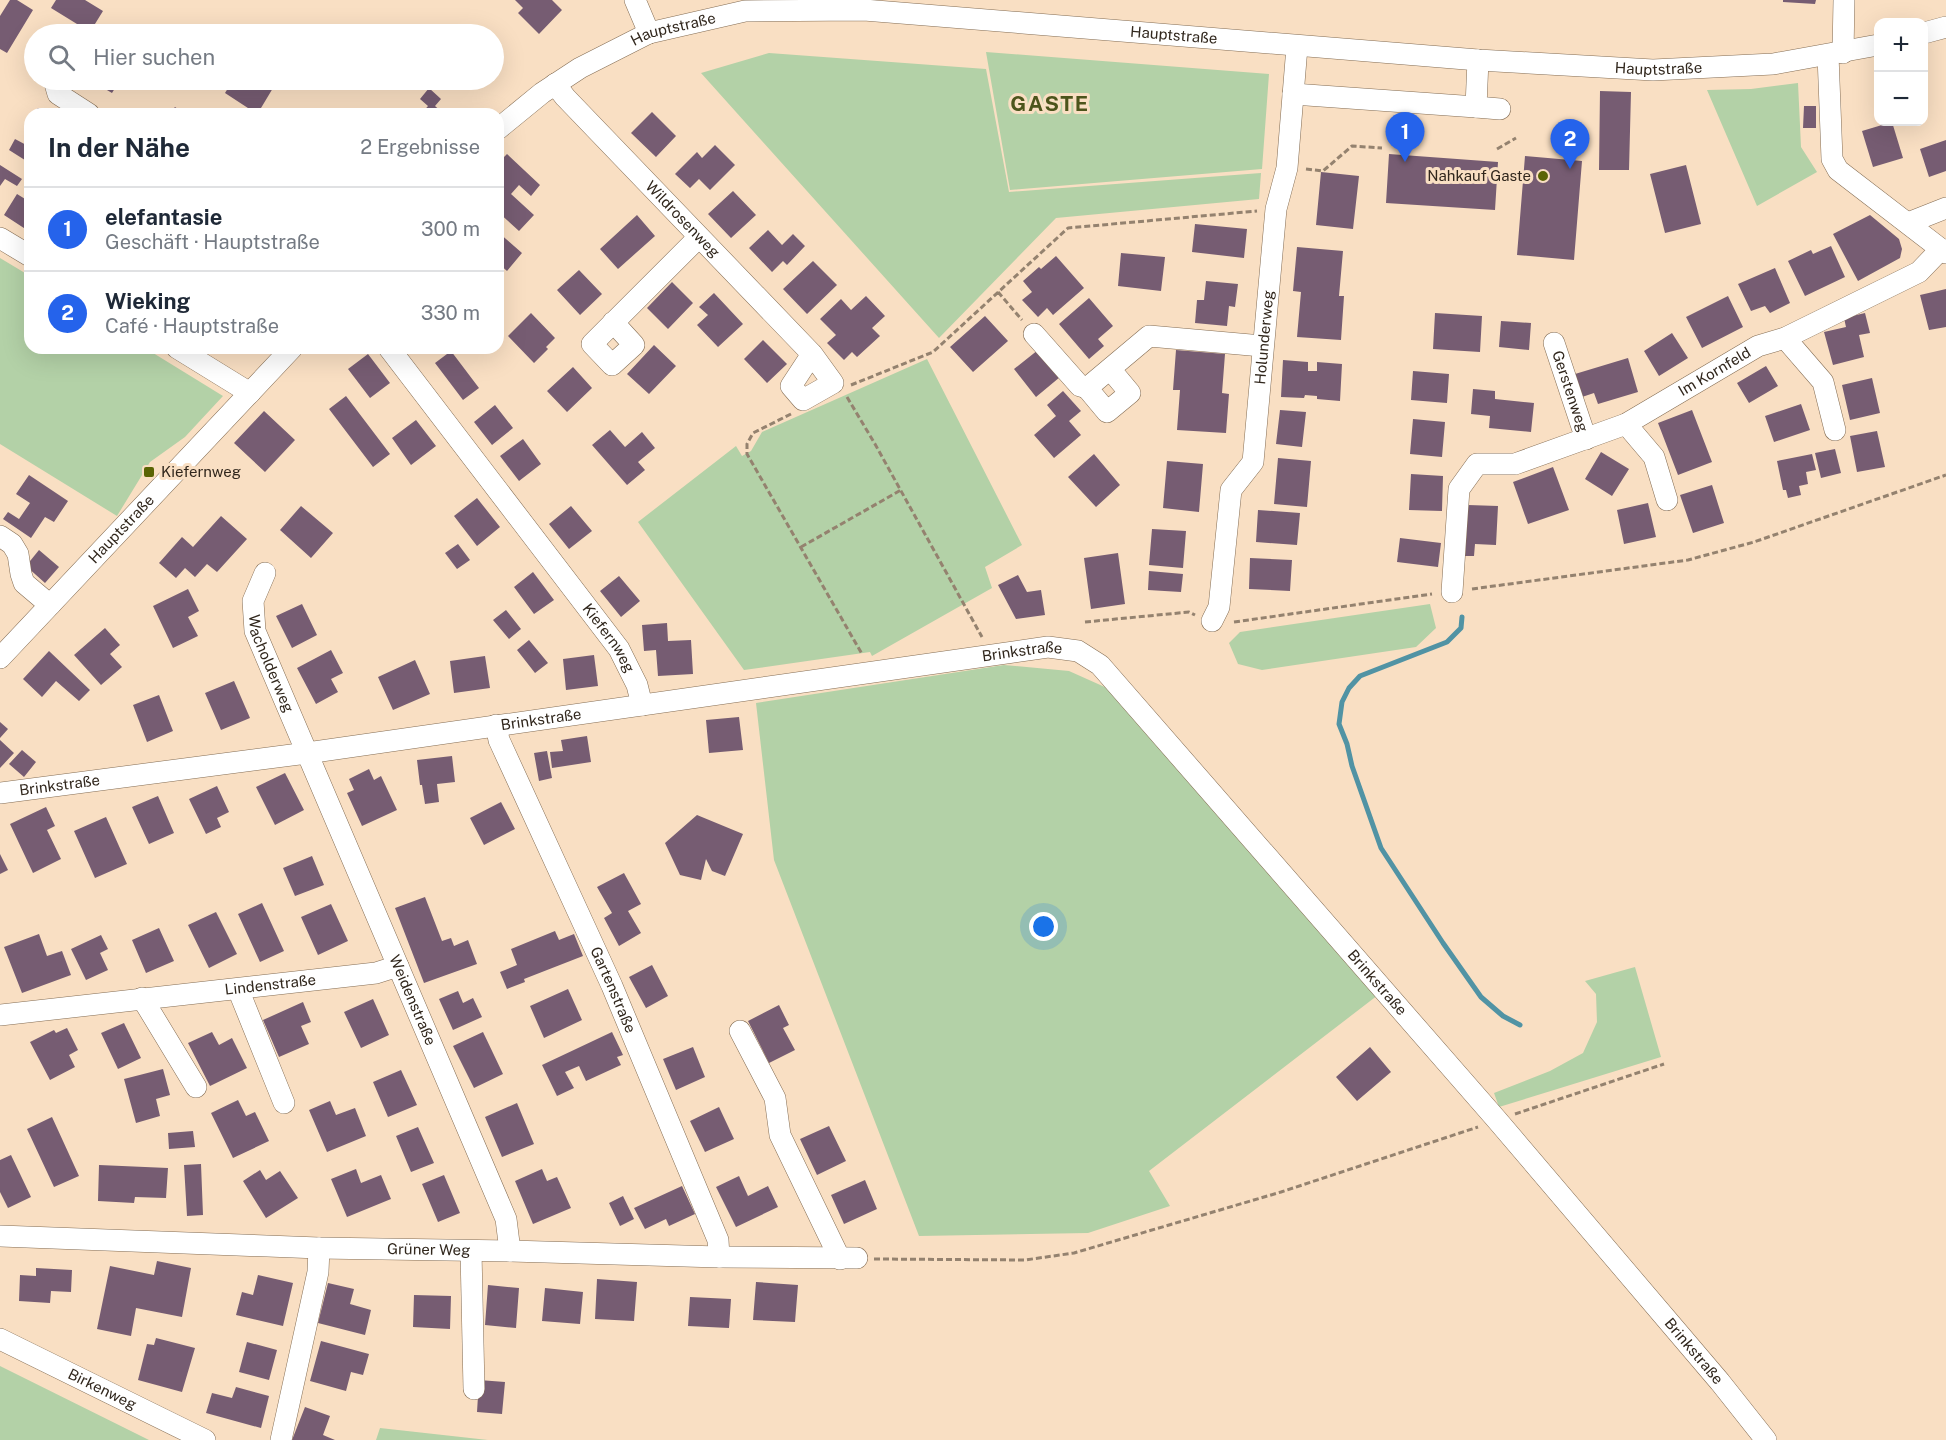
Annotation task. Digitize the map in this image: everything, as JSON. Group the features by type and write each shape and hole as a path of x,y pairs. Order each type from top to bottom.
{"street":[{"path":"635,0 649,33"},
{"path":"1844,0 1835,54 1832,159 1838,170 1943,251"},
{"name":"Hauptstraße","path":"504,135 555,84 580,68 649,33 745,11 864,10 1297,47 1653,70 1773,64 1874,46"},
{"path":"1928,32 1946,27"},
{"name":"Holunderweg","path":"1212,621 1219,607 1231,490 1252,462 1276,209 1287,168 1297,47"},
{"path":"1476,107 1478,60"},
{"name":"Wildrosenweg","path":"555,84 698,238 812,354 838,386"},
{"path":"57,90 58,94 80,108"},
{"path":"1293,94 1500,109"},
{"path":"1908,223 1946,208"},
{"path":"0,238 24,252"},
{"path":"613,322 698,238"},
{"name":"Im Kornfeld","path":"1452,592 1459,489 1477,464 1515,464 1626,424 1758,346 1785,338 1919,272 1943,251"},
{"path":"1034,334 1080,386 1087,388 1107,412 1130,393 1110,369"},
{"path":"1087,388 1149,336 1262,346"},
{"path":"1785,338 1823,382 1835,430"},
{"name":"Gerstenweg","path":"1554,343 1586,439"},
{"path":"187,354 250,393"},
{"name":"Hauptstraße","path":"0,658 286,354"},
{"name":"Kiefernweg","path":"394,354 618,649 637,685 642,705"},
{"path":"812,354 791,386 803,399 838,386"},
{"path":"1626,424 1654,457 1667,500"},
{"path":"0,536 12,544 18,554 24,583 50,605"},
{"name":"Wacholderweg","path":"265,573 253,601 255,631 307,753"},
{"name":"Brinkstraße","path":"0,793 307,753 496,724 1048,647 1078,651 1100,665 1497,1120 1720,1382 1766,1440"},
{"name":"Gartenstraße","path":"496,724 499,740 616,997 718,1240 718,1257"},
{"name":"Weidenstraße","path":"307,753 506,1219 510,1251"},
{"name":"Lindenstraße","path":"0,1015 376,973 398,966"},
{"path":"238,989 284,1103"},
{"path":"142,998 196,1087"},
{"path":"740,1031 775,1098 780,1134 849,1259"},
{"name":"Grüner Weg","path":"0,1236 319,1248 849,1259"},
{"path":"281,1440 318,1272 319,1248"},
{"path":"471,1251 474,1389"},
{"name":"Birkenweg","path":"0,1339 205,1440"}],"path":[{"path":"1497,149 1516,138"},
{"path":"1287,168 1323,171 1352,146 1382,148"},
{"path":"991,655 901,490 838,386 933,352 1068,228 1276,209"},
{"path":"998,292 1034,334"},
{"path":"803,399 800,409 753,433 747,444 747,454 862,653 866,674"},
{"path":"1084,622 1189,612 1212,621 1235,622 1688,560 1754,542 1946,475"},
{"path":"800,547 901,490"},
{"path":"849,1259 1025,1260 1074,1253 1281,1192 1664,1064"}],"green space":[{"path":"986,52 1269,74 1262,169 1010,190"},
{"path":"769,53 986,69 1009,192 1261,173 1259,199 1056,218 939,338 701,73"},
{"path":"1798,83 1801,147 1817,172 1757,206 1707,90 1751,89"},
{"path":"0,258 24,272 24,354 155,354 223,396 185,437 150,462 117,516 0,444"},
{"path":"927,359 1022,545 985,567 992,588 872,656 870,652 744,670 638,522 736,446 742,456 751,451 762,432"},
{"path":"1430,604 1436,628 1416,647 1262,670 1238,664 1229,643 1240,632"},
{"path":"1004,665 1069,671 1107,688 1378,995 1149,1171 1170,1206 1088,1233 919,1236 774,860 756,703"},
{"path":"1635,967 1661,1057 1499,1107 1494,1093 1550,1071 1583,1053 1597,1022 1596,994 1585,981"},
{"path":"0,1366 149,1440 0,1440"},
{"path":"380,1428 488,1440 376,1440"}],"building":[{"path":"10,0 17,0 33,10 7,53 0,49 0,16"},
{"path":"56,0 85,0 103,11 95,24 77,24 51,8"},
{"path":"515,0 552,0 562,10 539,34 518,13 523,8"},
{"path":"1783,0 1816,0 1815,4 1783,2"},
{"path":"227,90 272,90 261,108 248,108 225,93"},
{"path":"427,90 431,90 441,99 435,106 437,108 426,108 428,106 420,99"},
{"path":"1600,91 1631,92 1629,170 1599,170"},
{"path":"1804,106 1816,106 1816,128 1803,128"},
{"path":"652,112 676,136 656,157 631,133"},
{"path":"1879,126 1893,126 1903,158 1873,167 1862,131"},
{"path":"15,139 24,144 24,159 9,150"},
{"path":"1946,140 1946,171 1929,177 1920,149"},
{"path":"715,145 735,165 710,190 699,179 690,188 675,174 697,152 702,158"},
{"path":"507,154 540,185 531,196 519,185 511,194 534,215 519,231 504,217 504,157"},
{"path":"1389,154 1498,162 1495,210 1386,203"},
{"path":"1525,156 1582,161 1574,260 1517,255"},
{"path":"0,165 22,179 17,186 5,179 0,186"},
{"path":"1686,165 1701,224 1665,233 1650,174"},
{"path":"1321,172 1359,176 1353,229 1316,225"},
{"path":"733,191 756,215 731,238 708,214"},
{"path":"17,194 24,198 24,228 4,215"},
{"path":"637,215 655,236 618,269 600,249"},
{"path":"1870,215 1899,239 1902,249 1900,258 1858,281 1833,234"},
{"path":"1195,224 1247,229 1244,258 1192,252"},
{"path":"768,230 782,245 793,234 805,246 787,265 783,261 772,272 749,248"},
{"path":"504,237 522,253 507,271 504,268"},
{"path":"1831,246 1845,277 1805,296 1788,261 1811,250 1813,254"},
{"path":"1297,247 1343,251 1339,296 1344,296 1341,340 1297,337 1301,292 1293,291"},
{"path":"1121,253 1165,257 1161,291 1118,286"},
{"path":"1056,256 1084,288 1053,315 1047,308 1038,317 1022,300 1032,292 1023,281"},
{"path":"813,261 837,285 807,314 783,289"},
{"path":"1775,268 1790,303 1770,313 1765,306 1751,311 1738,284"},
{"path":"579,270 602,294 580,315 557,290"},
{"path":"1206,281 1238,284 1235,307 1229,306 1227,326 1195,323 1197,300 1204,300"},
{"path":"672,282 693,303 668,329 647,308"},
{"path":"1946,289 1946,327 1929,330 1920,295"},
{"path":"714,293 743,324 718,347 697,325 708,315 699,307"},
{"path":"866,296 885,316 872,328 880,336 857,357 852,352 844,360 827,343 836,335 820,319 841,299 851,310"},
{"path":"1728,296 1743,327 1702,348 1686,317"},
{"path":"1089,298 1113,326 1098,339 1104,346 1089,359 1059,324"},
{"path":"531,313 555,338 534,363 508,336"},
{"path":"1435,313 1482,316 1480,352 1433,349"},
{"path":"1865,313 1870,333 1859,335 1864,357 1833,365 1824,332 1846,327 1844,318"},
{"path":"985,316 1008,341 973,372 950,347"},
{"path":"1501,321 1531,323 1529,350 1499,347"},
{"path":"1672,333 1688,358 1659,376 1644,351"},
{"path":"763,340 787,364 767,383 744,359"},
{"path":"654,345 676,366 649,394 627,374"},
{"path":"1038,350 1060,377 1036,397 1014,369"},
{"path":"1176,350 1225,354 1222,393 1229,394 1226,433 1177,430 1180,390 1173,390"},
{"path":"368,354 390,383 370,398 348,369"},
{"path":"447,354 453,354 479,388 463,400 435,363"},
{"path":"1628,358 1638,392 1598,404 1594,393 1582,397 1575,374"},
{"path":"1283,360 1308,362 1308,371 1317,371 1317,362 1342,364 1340,401 1317,399 1317,396 1305,395 1304,398 1281,397"},
{"path":"1766,366 1778,386 1749,403 1737,383"},
{"path":"573,367 592,388 567,412 547,391"},
{"path":"1413,371 1449,374 1447,403 1411,400"},
{"path":"1872,378 1880,413 1850,420 1842,385"},
{"path":"1473,389 1495,391 1495,399 1534,403 1531,432 1489,428 1490,416 1471,414"},
{"path":"1063,391 1081,411 1069,421 1081,435 1054,458 1034,435 1056,416 1047,405"},
{"path":"346,396 390,454 373,467 329,409"},
{"path":"1801,404 1810,430 1774,442 1765,416"},
{"path":"495,405 513,428 492,445 474,422"},
{"path":"1280,410 1306,412 1302,447 1276,444"},
{"path":"1692,410 1712,462 1678,475 1658,423"},
{"path":"264,411 295,440 265,472 234,443"},
{"path":"1413,419 1445,422 1442,457 1410,454"},
{"path":"416,420 436,446 411,465 392,438"},
{"path":"610,430 625,447 642,432 655,448 638,462 645,470 627,485 592,445"},
{"path":"1877,431 1885,467 1857,472 1850,436"},
{"path":"523,439 541,464 519,481 500,456"},
{"path":"1835,449 1841,473 1821,478 1815,453"},
{"path":"1601,452 1629,469 1612,496 1585,479"},
{"path":"1094,454 1120,485 1096,507 1068,477"},
{"path":"1812,454 1816,470 1806,472 1808,484 1799,486 1801,495 1788,498 1786,490 1783,490 1777,461"},
{"path":"1278,458 1311,461 1307,507 1274,504"},
{"path":"1167,461 1203,464 1199,512 1163,508"},
{"path":"1553,467 1569,510 1528,524 1513,482"},
{"path":"1411,474 1443,476 1442,511 1409,510"},
{"path":"29,475 68,501 54,522 45,517 31,538 3,519 8,512 19,519 30,503 16,494"},
{"path":"1712,485 1724,523 1693,533 1680,495"},
{"path":"477,498 500,527 477,546 454,516"},
{"path":"1648,503 1656,537 1624,544 1617,510"},
{"path":"1468,505 1498,506 1496,545 1475,544 1474,556 1465,556"},
{"path":"301,506 333,533 311,558 280,530"},
{"path":"571,506 592,531 569,549 549,524"},
{"path":"1258,510 1300,513 1297,545 1256,542"},
{"path":"221,516 247,539 217,572 207,564 195,577 185,568 176,578 159,563 182,537 193,547"},
{"path":"1152,529 1186,531 1183,568 1149,565"},
{"path":"1400,538 1441,543 1438,567 1397,562"},
{"path":"458,544 470,560 457,569 445,553"},
{"path":"39,550 59,567 45,583 26,566"},
{"path":"1118,553 1125,604 1091,609 1084,558"},
{"path":"1250,558 1292,560 1290,591 1249,589"},
{"path":"1149,571 1183,574 1181,592 1148,590"},
{"path":"533,572 554,600 534,614 514,587"},
{"path":"1018,575 1027,592 1041,590 1045,615 1016,619 998,585"},
{"path":"619,576 640,601 621,617 600,591"},
{"path":"188,589 199,611 188,617 198,636 173,648 153,606"},
{"path":"302,604 317,635 292,648 276,616"},
{"path":"506,610 521,629 509,639 493,620"},
{"path":"667,623 668,641 691,640 693,674 658,676 656,650 644,651 642,625"},
{"path":"105,628 120,645 110,654 122,667 101,685 74,655"},
{"path":"529,640 548,663 535,673 517,650"},
{"path":"331,650 343,673 331,679 338,692 316,704 297,668"},
{"path":"49,651 90,690 79,701 56,681 42,697 23,679"},
{"path":"594,655 598,686 566,690 563,659"},
{"path":"485,656 490,688 454,693 450,661"},
{"path":"415,660 430,694 393,710 378,677"},
{"path":"234,681 250,718 221,730 205,693"},
{"path":"159,695 173,731 147,742 133,705"},
{"path":"739,717 743,750 709,753 706,720"},
{"path":"0,722 8,729 0,738"},
{"path":"587,736 591,762 552,768 550,752 563,751 561,740"},
{"path":"0,740 14,753 0,768"},
{"path":"22,750 36,762 24,777 9,764"},
{"path":"547,751 552,778 539,781 534,753"},
{"path":"452,756 455,782 437,784 439,802 425,804 417,760"},
{"path":"369,769 374,780 381,776 397,810 362,826 347,793 354,790 349,779"},
{"path":"285,773 304,810 275,825 256,787"},
{"path":"217,786 229,812 217,818 221,827 206,834 189,799"},
{"path":"158,796 174,833 149,844 132,807"},
{"path":"501,802 515,829 484,845 470,818"},
{"path":"46,807 55,826 47,830 61,859 33,873 10,824"},
{"path":"697,815 743,834 725,876 712,871 706,859 701,880 680,875 665,843"},
{"path":"106,817 127,864 95,878 74,831"},
{"path":"0,854 8,870 0,874"},
{"path":"312,856 324,885 295,896 283,868"},
{"path":"624,873 641,904 628,911 641,933 619,946 604,918 612,913 597,887"},
{"path":"425,897 442,941 451,938 454,946 468,940 477,964 424,983 395,908"},
{"path":"262,903 284,951 260,962 238,914"},
{"path":"331,904 348,941 318,955 301,917"},
{"path":"216,912 237,954 209,968 188,925"},
{"path":"159,928 174,961 146,973 132,940"},
{"path":"555,931 559,940 574,934 583,956 524,979 525,982 507,989 500,972 517,965 511,949"},
{"path":"39,934 47,956 62,951 71,975 22,993 4,947"},
{"path":"101,935 108,949 100,953 108,970 86,980 71,949"},
{"path":"652,965 668,996 646,1008 629,977"},
{"path":"568,989 582,1020 544,1038 530,1006"},
{"path":"458,991 463,1003 473,998 482,1017 453,1030 439,999"},
{"path":"373,999 389,1035 361,1048 344,1012"},
{"path":"303,1002 311,1022 301,1026 309,1044 279,1057 263,1020"},
{"path":"779,1005 789,1025 783,1028 795,1050 769,1063 748,1021"},
{"path":"124,1023 141,1058 118,1069 101,1033"},
{"path":"67,1028 78,1050 69,1055 75,1067 50,1080 30,1042 54,1030 56,1033"},
{"path":"212,1032 219,1045 232,1038 247,1068 210,1086 188,1043"},
{"path":"483,1032 503,1074 474,1088 453,1046"},
{"path":"612,1032 623,1055 617,1057 621,1065 586,1081 579,1066 565,1072 574,1088 557,1096 542,1065"},
{"path":"693,1047 705,1077 676,1090 663,1059"},
{"path":"1370,1047 1391,1072 1357,1101 1336,1077"},
{"path":"163,1069 170,1095 156,1099 160,1116 136,1123 124,1079"},
{"path":"401,1070 417,1105 388,1117 373,1082"},
{"path":"238,1100 246,1116 255,1112 269,1141 233,1158 211,1113"},
{"path":"330,1101 336,1115 355,1108 366,1136 327,1152 309,1110"},
{"path":"517,1103 534,1144 502,1157 485,1117"},
{"path":"719,1107 734,1139 705,1152 690,1121"},
{"path":"52,1117 79,1176 54,1187 27,1129"},
{"path":"829,1126 846,1161 817,1175 800,1139"},
{"path":"418,1127 434,1163 411,1172 396,1136"},
{"path":"193,1131 195,1147 169,1149 168,1133"},
{"path":"11,1155 31,1197 8,1208 0,1192 0,1160"},
{"path":"201,1164 203,1215 187,1216 184,1165"},
{"path":"99,1165 168,1168 166,1198 135,1197 134,1203 98,1201"},
{"path":"356,1169 361,1183 381,1175 391,1199 347,1217 331,1179"},
{"path":"542,1169 547,1181 557,1177 571,1208 533,1224 515,1181"},
{"path":"260,1170 266,1180 280,1171 298,1198 266,1218 243,1181"},
{"path":"444,1175 460,1213 438,1222 422,1184"},
{"path":"739,1176 748,1196 768,1186 778,1207 736,1227 716,1187"},
{"path":"865,1180 877,1209 844,1224 831,1195"},
{"path":"682,1186 695,1214 669,1226 666,1219 645,1229 634,1208"},
{"path":"623,1196 634,1219 620,1226 609,1203"},
{"path":"157,1261 191,1268 182,1317 136,1308 131,1336 97,1329 110,1266 154,1275"},
{"path":"36,1268 72,1270 71,1292 51,1291 50,1303 19,1301 20,1275 36,1276"},
{"path":"258,1275 293,1283 283,1326 236,1315 242,1292 253,1295"},
{"path":"597,1279 637,1282 634,1321 595,1319"},
{"path":"756,1282 798,1285 795,1322 753,1320"},
{"path":"328,1283 354,1289 350,1304 371,1310 365,1335 318,1323"},
{"path":"488,1285 519,1288 516,1328 485,1325"},
{"path":"545,1288 583,1292 580,1324 542,1321"},
{"path":"414,1295 451,1296 450,1329 413,1327"},
{"path":"690,1297 731,1299 729,1328 688,1326"},
{"path":"156,1338 195,1348 182,1392 138,1380 147,1344 154,1345"},
{"path":"321,1341 369,1354 363,1375 351,1372 346,1391 310,1381"},
{"path":"247,1342 277,1350 269,1380 239,1372"},
{"path":"479,1380 505,1382 502,1414 477,1412"},
{"path":"236,1387 269,1396 261,1428 206,1413 212,1393 232,1398"},
{"path":"305,1407 330,1416 323,1435 335,1440 292,1440"}],"waterway":[{"path":"1462,617 1461,628 1447,642 1360,676 1349,688 1342,702 1339,724 1381,848 1481,997 1503,1016 1520,1025"}],"place":[{"name":"elefantasie","path":"1405,162"},
{"name":"Wieking","path":"1570,169"},
{"name":"Nahkauf Gaste","path":"1543,176"},
{"name":"Kiefernweg","path":"149,472"}],"district":[{"name":"GASTE","path":"1050,104"}]}
